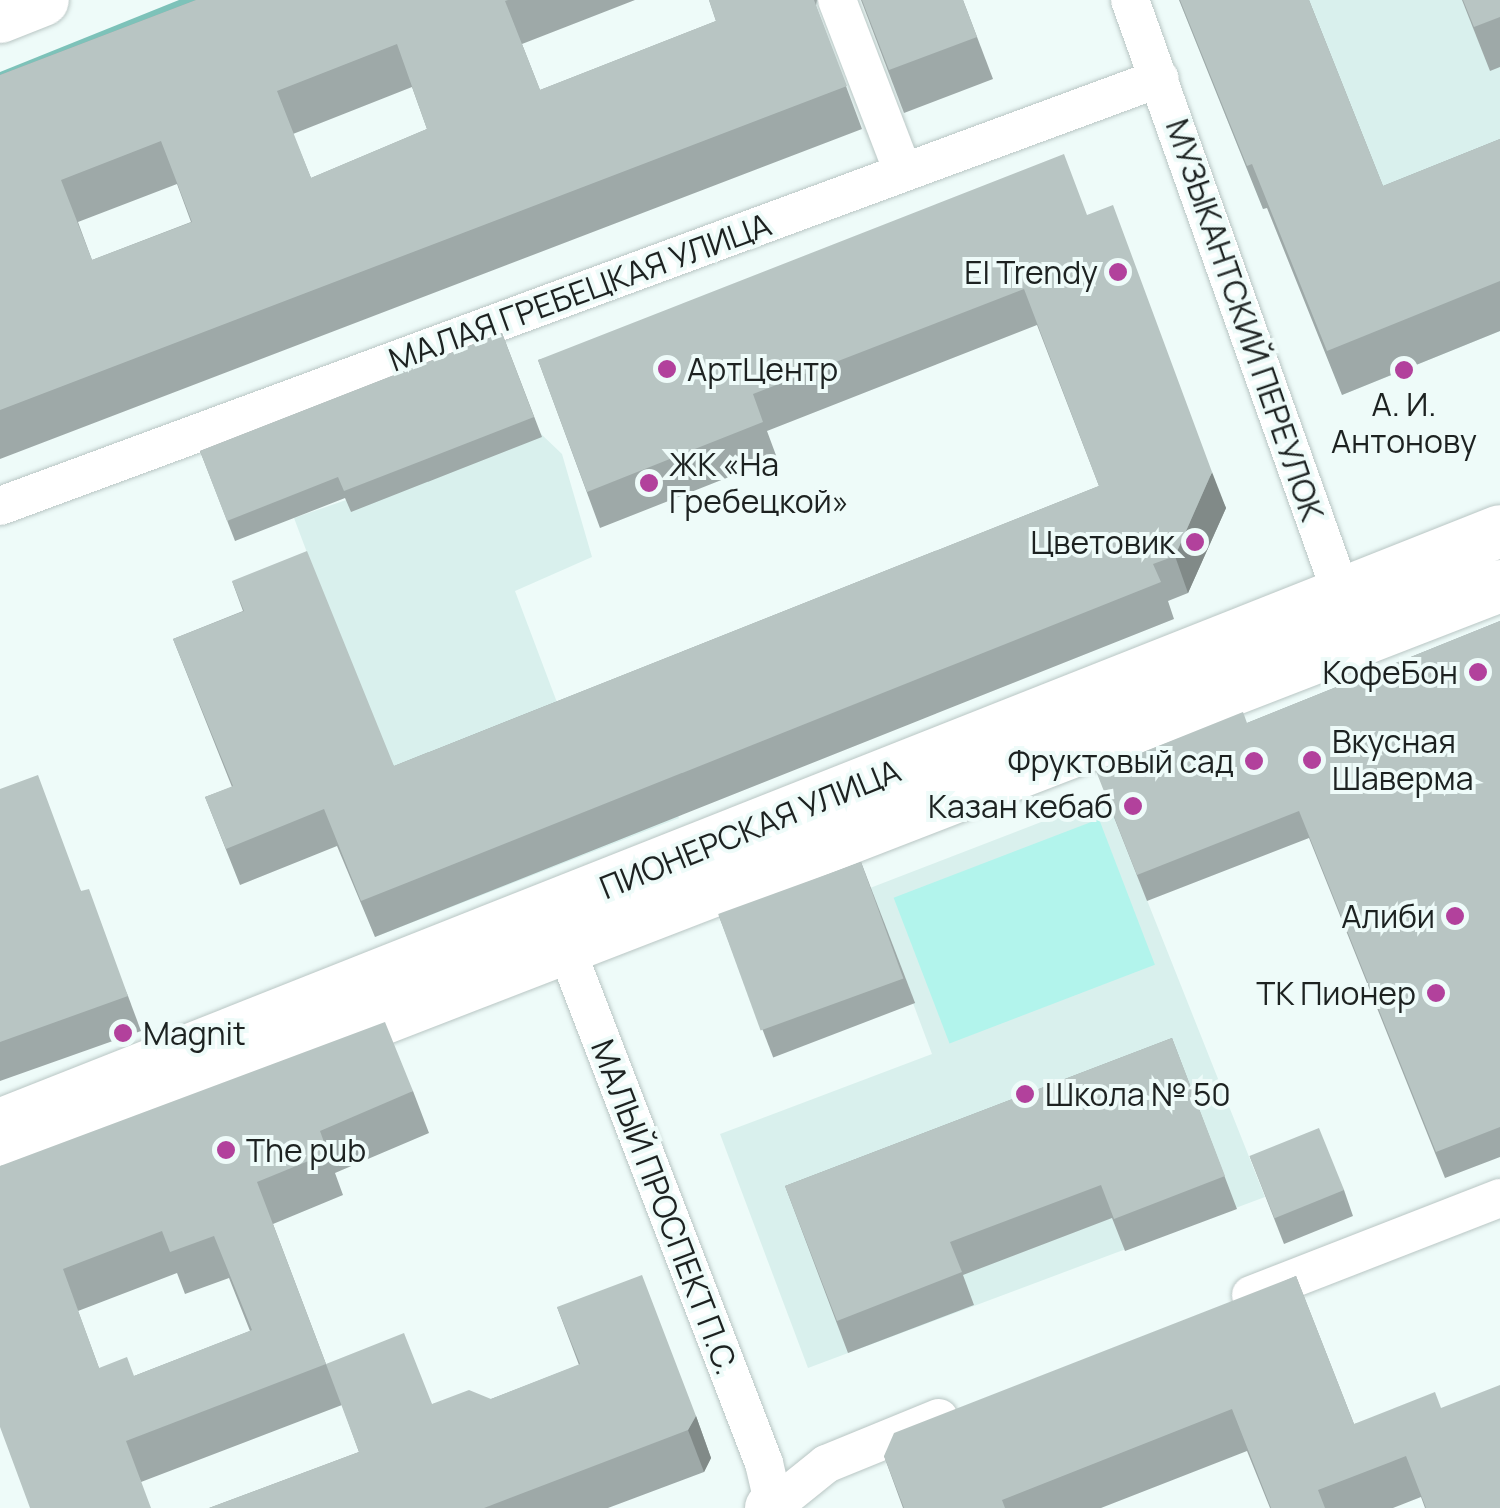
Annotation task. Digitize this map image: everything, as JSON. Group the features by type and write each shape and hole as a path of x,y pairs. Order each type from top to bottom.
{"street":[{"path":"0,17 42,0"},
{"path":"837,0 903,172"},
{"name":"МУЗЫКАНТСКИЙ ПЕРЕУЛОК","path":"1130,0 1350,618"},
{"name":"МАЛАЯ ГРЕБЕЦКАЯ УЛИЦА","path":"0,506 1160,78"},
{"name":"ПИОНЕРСКАЯ УЛИЦА","path":"0,1167 559,929 1350,618 1500,531"},
{"name":"ПИОНЕРСКАЯ УЛИЦА","path":"1350,618 1500,586"},
{"name":"ПИОНЕРСКАЯ УЛИЦА","path":"0,1125 559,929"},
{"name":"МАЛЫЙ ПРОСПЕКТ П.С.","path":"559,929 764,1463 773,1507"},
{"path":"1209,1312 1500,1198"},
{"path":"773,1507 826,1464 978,1402"}],"shaded area":[{"path":"179,0 250,0 0,96 0,72"},
{"path":"1179,0 1500,0 1500,331 1342,395 1290,263 1314,253 1291,198 1263,209"},
{"path":"540,433 562,454 592,557 515,591 564,721 627,698 679,818 375,937 246,618 320,587 294,518"},
{"name":"Школа № 50","path":"1106,797 1265,1197 808,1368 720,1134 932,1054 870,888"},
{"path":"1099,819 1155,965 950,1043 894,898"}],"building":[{"path":"196,0 508,0 505,1 540,90 716,21 709,0 814,0 847,86 0,410 0,75","holes":["397,44 427,129 311,178 277,91","161,141 192,222 92,260 61,180"]},
{"path":"862,0 963,0 977,37 889,70"},
{"path":"1180,0 1309,0 1383,186 1500,139 1500,281 1327,351 1252,164 1247,166"},
{"path":"1463,0 1500,0 1500,17 1474,27"},
{"path":"1064,154 1087,215 1113,205 1212,472 1175,556 1153,564 1161,582 361,901 324,809 226,849 205,797 233,786 173,639 244,611 232,581 307,551 394,766 1099,486 1024,289 753,394 763,422 587,492 538,360"},
{"path":"502,333 534,417 344,491 338,477 227,521 200,451"},
{"name":"ТК Пионер","path":"1500,621 1500,1127 1436,1152 1299,811 1137,875 1096,771 1243,712 1247,723"},
{"path":"38,775 81,891 89,889 128,996 0,1042 0,789"},
{"path":"861,862 903,979 761,1031 718,914"},
{"path":"385,1022 413,1091 320,1131 328,1153 257,1182 326,1364 126,1441 151,1508 30,1508 0,1427 0,1166","holes":["162,1231 170,1252 214,1236 252,1330 134,1376 127,1357 99,1368 63,1269"]},
{"path":"1172,1038 1225,1176 1114,1219 1101,1185 950,1242 962,1272 837,1321 785,1186"},
{"path":"1319,1128 1344,1190 1275,1218 1249,1156"},
{"path":"642,1275 696,1416 688,1430 484,1508 209,1508 359,1452 326,1364 404,1333 432,1404 469,1390 491,1399 580,1364 557,1307"},
{"path":"1296,1276 1354,1424 1435,1392 1441,1408 1500,1385 1500,1508 1426,1508 1406,1456 1318,1490 1325,1508 1271,1508 1232,1409 1002,1500 1005,1508 904,1508 884,1456 894,1433"}],"place":[{"name":"El Trendy","path":"1118,272"},
{"name":"АртЦентр","path":"667,369"},
{"name":"А. И. Антонову","path":"1404,370"},
{"name":"ЖК «На Гребецкой»","path":"649,483"},
{"name":"Цветовик","path":"1195,542"},
{"name":"КофеБон","path":"1478,672"},
{"name":"Вкусная Шаверма","path":"1312,760"},
{"name":"Фруктовый сад","path":"1254,761"},
{"name":"Казан кебаб","path":"1133,806"},
{"name":"Алиби","path":"1455,916"},
{"name":"ТК Пионер","path":"1436,993"},
{"name":"Magnit","path":"123,1033"},
{"name":"Школа № 50","path":"1025,1094"},
{"name":"The pub","path":"226,1150"}]}
